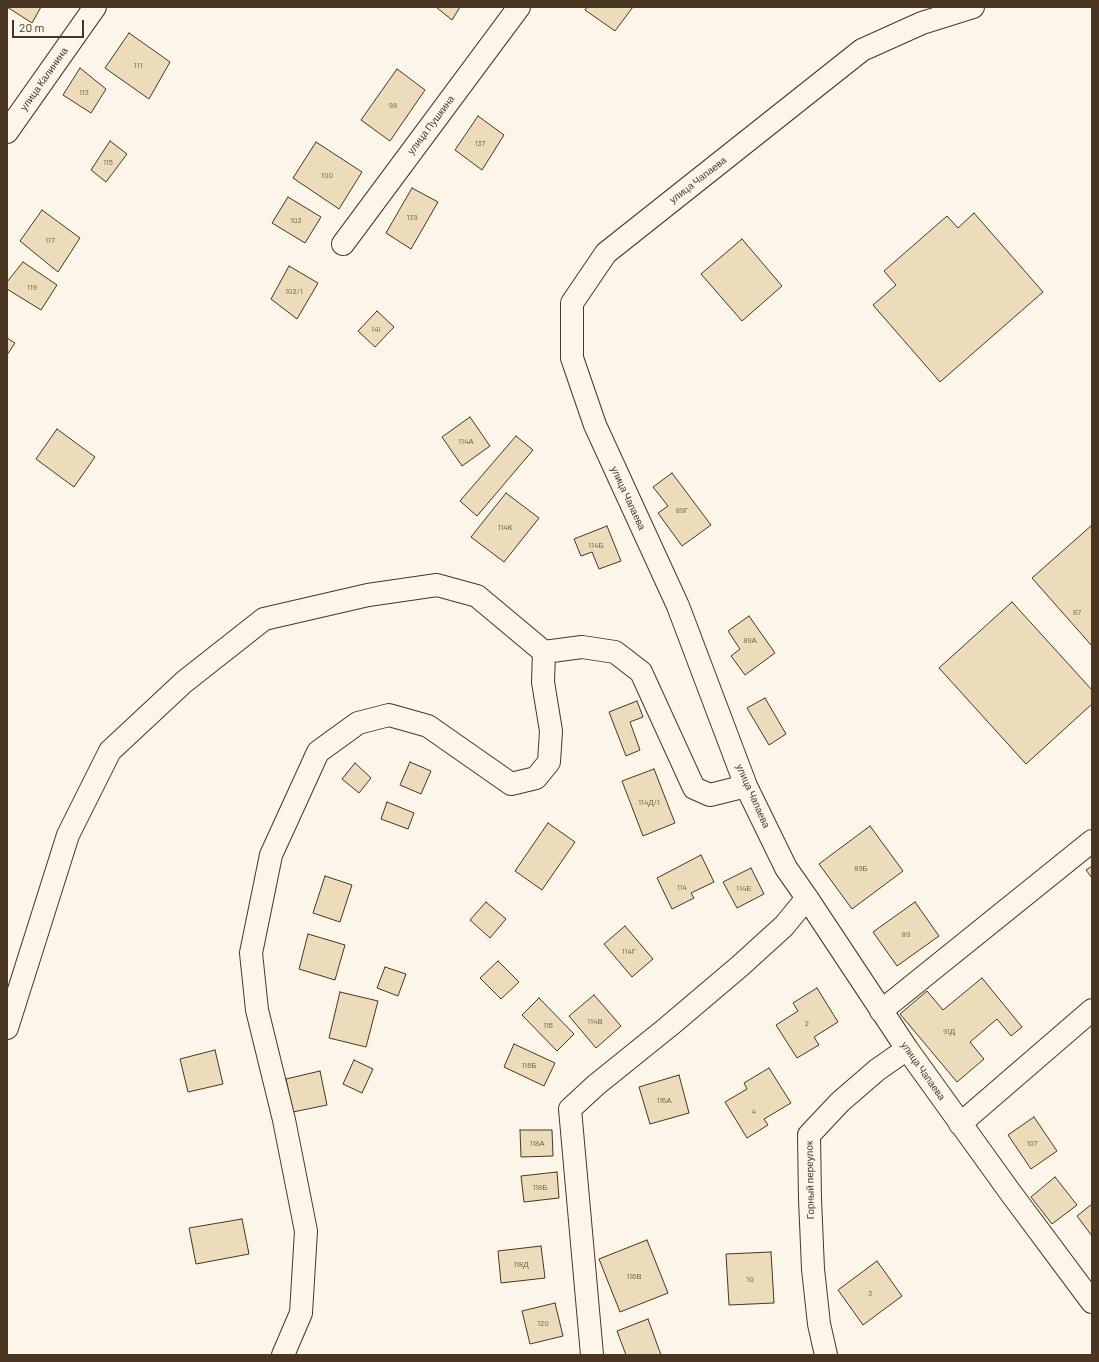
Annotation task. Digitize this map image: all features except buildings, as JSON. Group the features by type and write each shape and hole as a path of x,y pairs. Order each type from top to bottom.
{"street":[{"name":"улица Калинина","path":"7,132 95,7"},
{"name":"улица Пушкина","path":"343,244 519,7"},
{"name":"улица Чапаева","path":"974,7 922,23 862,50 606,253 572,303 572,358 595,425 678,606 746,786 786,868 906,1049 1092,1301"},
{"path":"7,1028 68,835 110,751 184,682 264,619 368,595 437,585 477,596 544,652 582,647 615,652 641,672 694,788 710,795 746,786"},
{"path":"283,1355 301,1313 306,1231 284,1120 256,1010 251,954 271,855 318,752 358,723 389,715 428,726 511,784 536,778 549,762 551,731 543,682 544,652"},
{"path":"881,1011 1092,841"},
{"path":"592,1355 570,1110 596,1085 740,966 784,926 807,898"},
{"path":"960,1124 1092,1010"},
{"name":"Горный переулок","path":"826,1355 820,1324 813,1269 809,1136 840,1102 876,1070 906,1049"}]}
